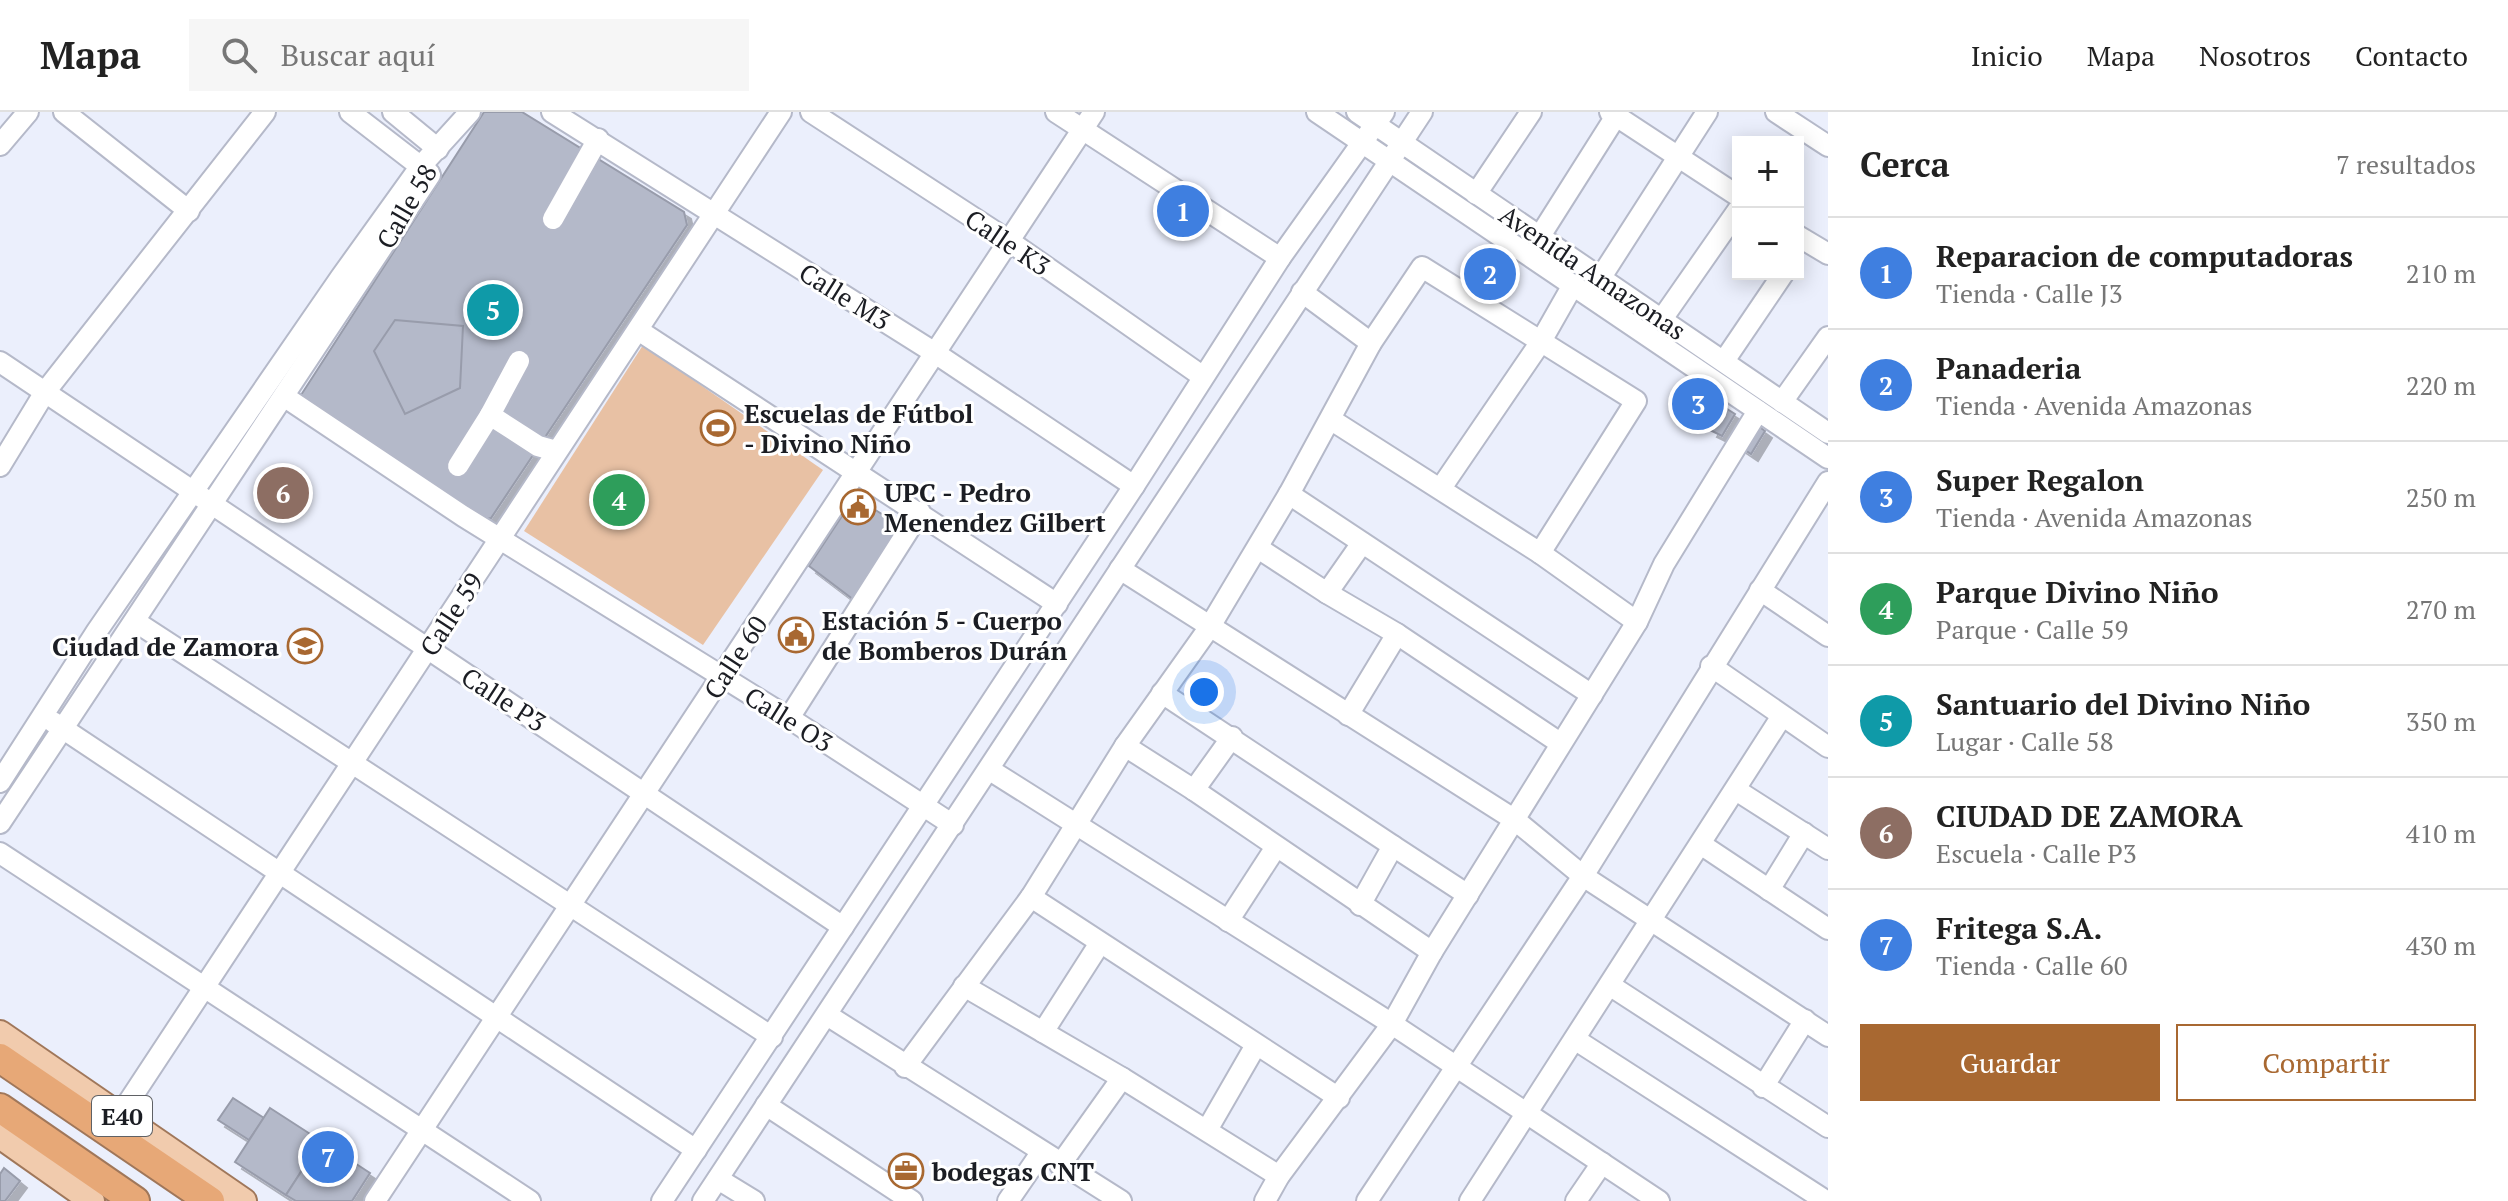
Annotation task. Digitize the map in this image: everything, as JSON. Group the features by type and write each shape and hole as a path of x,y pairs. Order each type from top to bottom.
{"highway":[{"name":"E40","path":"0,1058 210,1201"},
{"name":"E40","path":"0,1108 135,1201"}],"main road":[{"name":"E40","path":"0,1033 244,1201"},
{"path":"0,1136 92,1201"}],"street":[{"path":"0,145 28,112"},
{"path":"64,112 189,211"},
{"path":"0,466 45,392 265,112"},
{"path":"350,112 425,171"},
{"path":"393,112 438,149 470,112"},
{"name":"Calle M3","path":"552,112 935,353 1134,486"},
{"name":"Calle 59","path":"120,1115 781,112"},
{"name":"Calle K3","path":"811,112 1009,241 1202,376"},
{"path":"1056,112 1088,121 1280,258"},
{"name":"Avenida Amazonas","path":"1317,112 1828,458"},
{"name":"Avenida Amazonas","path":"1357,112 1380,118 1402,142 1828,433"},
{"path":"703,1201 1422,112"},
{"path":"1476,194 1531,112"},
{"path":"1601,277 1707,112"},
{"path":"1776,112 1828,146"},
{"path":"1540,236 1613,114 1732,192"},
{"path":"662,1201 1057,604 1280,258 1380,118"},
{"name":"Calle 60","path":"375,1201 1088,121"},
{"path":"553,219 598,139"},
{"name":"Calle 58","path":"0,823 285,397 438,149"},
{"name":"Calle 58","path":"0,782 97,631 425,171"},
{"path":"1662,319 1732,219"},
{"path":"1804,244 1828,254"},
{"path":"905,1067 1031,897 1125,746 1209,628 1289,494 1371,343 1422,267 1636,401 1540,553"},
{"path":"1724,361 1779,280"},
{"path":"1441,488 1540,343 1573,285"},
{"path":"1302,292 1371,343"},
{"path":"638,330 1057,604"},
{"path":"1782,402 1828,337"},
{"path":"458,466 519,361"},
{"name":"Calle P3","path":"0,362 193,495 647,792 843,927"},
{"name":"Calle O3","path":"285,397 500,540 789,718 953,825"},
{"path":"1265,1201 1279,1176 1392,1024 1432,952 1637,622 1664,564 1758,411"},
{"path":"490,415 538,446 556,451"},
{"path":"1330,419 1540,553 1637,622"},
{"path":"1367,1201 1583,876 1828,482"},
{"path":"1289,494 1592,695"},
{"path":"789,718 920,512"},
{"path":"1327,593 1362,543"},
{"path":"1258,548 1397,634 1560,743"},
{"path":"1120,569 1515,820 1583,876 1828,1036"},
{"path":"1760,590 1827,635"},
{"path":"136,622 351,766 572,905 772,1037"},
{"path":"1348,715 1397,634"},
{"path":"1711,666 1828,747"},
{"path":"1162,693 1468,895"},
{"path":"44,716 696,1150"},
{"path":"1470,1201 1654,921 1782,716"},
{"path":"1194,790 1232,737"},
{"path":"1125,746 1432,952"},
{"path":"990,770 1392,1024 1659,1201"},
{"path":"1736,790 1828,849"},
{"path":"1769,890 1804,833"},
{"path":"1702,845 1828,929"},
{"path":"1360,905 1393,846"},
{"path":"1228,921 1276,847"},
{"path":"0,853 530,1201"},
{"path":"1031,897 1339,1098"},
{"path":"1043,1032 1100,943"},
{"path":"964,986 1122,1078 1279,1176"},
{"path":"1611,986 1828,1127"},
{"path":"827,1015 1121,1201"},
{"path":"1763,1087 1805,1020"},
{"path":"1576,1040 1826,1201"},
{"path":"1207,1130 1256,1045"},
{"path":"1060,1165 1122,1078"},
{"path":"766,1105 912,1201"},
{"path":"1008,1201 1041,1153"},
{"path":"1576,1201 1602,1163"},
{"path":"718,1179 754,1201"}],"shaded area":[{"path":"643,345 823,470 703,645 524,531"}],"building":[{"path":"484,112 522,112 684,212 687,225 491,518 478,521 306,408 301,395"},
{"path":"1492,261 1502,268 1488,288 1478,281"},
{"path":"395,320 463,326 460,388 405,414 374,351"},
{"path":"1699,389 1711,398 1697,419 1684,410"},
{"path":"1724,407 1735,414 1722,436 1710,430"},
{"path":"1754,423 1765,431 1751,454 1739,446"},
{"name":"UPC - Pedro Menendez Gilbert","path":"854,498 868,506 862,516 848,507"},
{"path":"869,506 901,526 854,600 809,566 848,507 862,516"},
{"path":"233,1098 264,1118 249,1140 218,1120"},
{"path":"270,1108 321,1141 286,1195 235,1162"},
{"path":"321,1141 370,1173 352,1201 296,1201 286,1195"},
{"path":"4,1168 20,1181 5,1201 0,1201 0,1174"}],"place":[{"name":"Reparacion de computadoras","path":"1183,211"},
{"name":"Panaderia","path":"1490,274"},
{"name":"Santuario del Divino Niño","path":"493,310"},
{"name":"Super Regalon","path":"1698,404"},
{"name":"Escuelas de Fútbol - Divino Niño","path":"718,428"},
{"name":"CIUDAD DE ZAMORA","path":"283,493"},
{"name":"Parque Divino Niño","path":"619,500"},
{"name":"UPC - Pedro Menendez Gilbert","path":"858,507"},
{"name":"Estación 5 - Cuerpo de Bomberos Durán","path":"796,635"},
{"name":"Ciudad de Zamora","path":"305,646"},
{"name":"Fritega S.A.","path":"328,1157"},
{"name":"bodegas CNT","path":"906,1171"}]}
